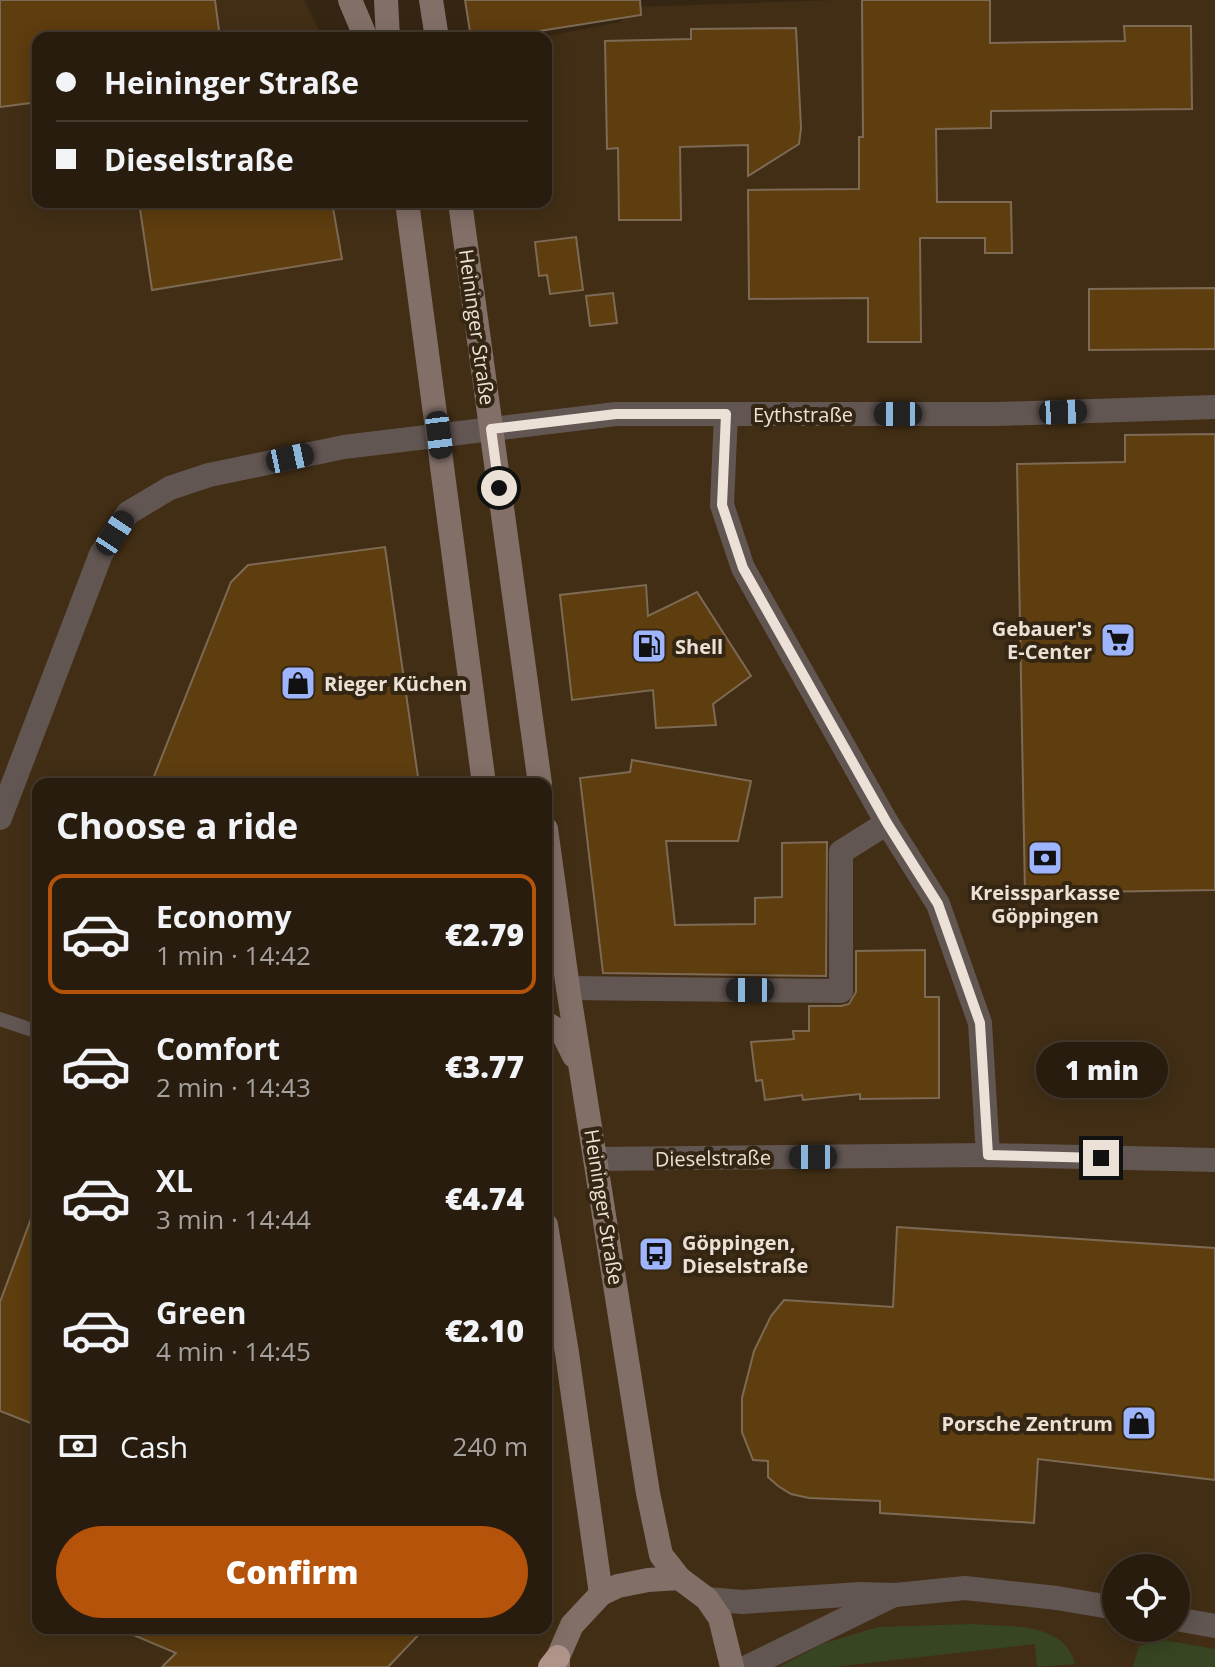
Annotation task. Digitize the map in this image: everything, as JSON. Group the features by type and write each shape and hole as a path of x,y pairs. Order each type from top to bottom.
{"main road":[{"path":"350,0 363,32"},
{"path":"386,0 388,32"},
{"path":"431,0 436,32"},
{"path":"408,208 483,778"},
{"name":"Heininger Straße","path":"461,208 539,778"},
{"name":"Heininger Straße","path":"552,872 648,1493 661,1555 679,1578"},
{"path":"552,1027 563,1034 581,1068"},
{"path":"552,1262 601,1594"},
{"path":"556,1664 572,1625 601,1594 618,1586 679,1578 707,1599 720,1618 732,1667"}],"street":[{"name":"Eythstraße","path":"0,818 101,554 128,513 170,488 209,475 344,447 616,414 997,414 1215,407"},
{"path":"726,414 722,505 743,568 887,823 938,904 980,1023 988,1155"},
{"path":"568,988 841,991 841,852 887,823"},
{"name":"Dieselstraße","path":"595,1159 988,1155 1215,1160"},
{"path":"707,1599 742,1602 860,1594 895,1595 965,1588 1102,1606"},
{"path":"747,1667 895,1595"},
{"path":"1190,1622 1215,1626"}],"lane":[{"path":"0,1019 32,1030"}],"shaded area":[{"path":"0,0 304,0 320,32 32,32 32,208 552,208 552,35 620,22 635,7 836,0 1215,0 1215,1667 0,1667"}],"green space":[{"path":"973,1624 1018,1627 1047,1633 1060,1640 1075,1664 1037,1667 1035,1644 833,1667 779,1667 822,1644 878,1627"},
{"path":"1175,1642 1215,1649 1215,1667 1133,1667 1139,1646"}],"building":[{"path":"0,0 215,0 219,32 32,32 32,103 0,107"},
{"path":"465,0 640,0 641,15 533,32 470,32"},
{"path":"862,0 990,0 990,43 1125,41 1124,26 1191,26 1192,109 991,111 991,128 936,129 937,202 1011,202 1012,253 985,253 985,238 920,238 921,342 868,342 868,298 749,299 748,190 859,189 859,137 863,137"},
{"path":"796,28 801,128 799,144 748,176 748,145 680,147 681,220 619,220 618,148 607,149 605,41 691,39 691,29"},
{"path":"140,208 333,208 342,259 152,290"},
{"path":"576,237 583,290 550,294 547,275 539,276 535,242"},
{"path":"1215,288 1215,349 1089,350 1089,289"},
{"path":"613,293 617,323 590,326 586,296"},
{"name":"Gebauer's E-Center","path":"1215,434 1215,890 1025,893 1017,464 1125,462 1125,435"},
{"name":"Rieger Küchen","path":"385,547 418,778 153,778 231,582 248,565"},
{"name":"Shell","path":"646,585 648,616 697,592 751,676 713,704 716,725 656,728 653,690 572,700 560,595"},
{"path":"632,760 751,781 738,841 666,841 675,925 755,924 755,898 782,897 782,843 827,842 826,976 603,973 580,778 630,772"},
{"path":"925,950 925,997 939,997 939,1098 860,1099 860,1094 803,1100 802,1095 765,1100 762,1080 756,1081 751,1042 794,1039 793,1031 809,1031 809,1006 849,1004 856,992 856,951"},
{"path":"32,1216 32,1424 0,1411 0,1302"},
{"path":"897,1227 1215,1248 1215,1480 1038,1459 1034,1523 880,1513 880,1501 809,1498 791,1494 778,1486 768,1477 768,1461 753,1460 742,1432 742,1398 754,1351 771,1316 784,1300 893,1307"},
{"path":"131,1634 419,1634 388,1667 162,1667 176,1653"}],"place":[{"name":"Gebauer's E-Center","path":"1118,640"},
{"name":"Shell","path":"649,646"},
{"name":"Rieger Küchen","path":"298,683"},
{"name":"Kreissparkasse Göppingen","path":"1045,858"},
{"name":"Göppingen, Dieselstraße","path":"656,1254"},
{"name":"Porsche Zentrum","path":"1139,1423"}],"route":[{"path":"499,488 491,429 616,414 726,414 722,505 743,568 887,823 938,904 980,1023 988,1155 1101,1158"}]}
